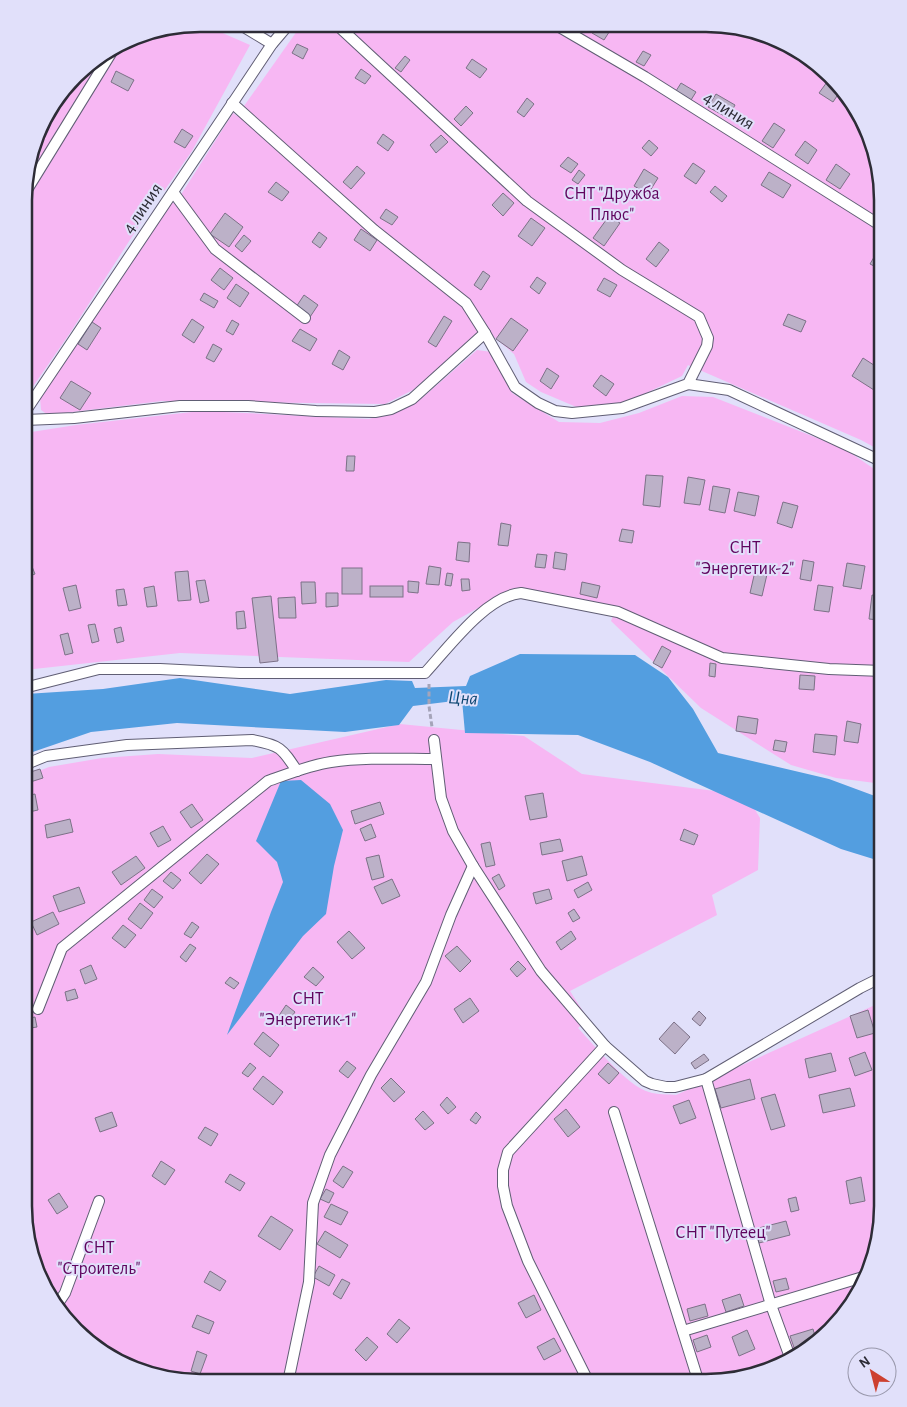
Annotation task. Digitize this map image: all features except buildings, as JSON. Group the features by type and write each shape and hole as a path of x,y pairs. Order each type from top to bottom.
{"lane":[{"name":"4 линия","path":"568,32 645,77 874,221"},
{"path":"254,33 272,44"},
{"name":"4 линия","path":"32,402 232,103 282,33"},
{"path":"345,33 526,201 622,270 699,318 708,338 707,346 688,384"},
{"path":"34,178 105,62"},
{"path":"232,103 374,230 466,303 515,387 538,403 555,411 572,414 622,408 688,384 729,390 874,458"},
{"path":"173,192 215,249 305,318"},
{"path":"32,420 74,418 180,406 248,406 316,411 375,412 390,409 412,399 485,333"},
{"path":"32,686 99,669 160,669 240,673 425,673 484,609 501,598 512,593 521,592 618,612 722,658 829,669 874,671"},
{"path":"32,762 46,756 126,745 252,740 270,743 284,750 297,771"},
{"path":"434,740 441,798 453,831 473,866 541,971 605,1046 627,1067 652,1084 675,1087 706,1079 874,981"},
{"path":"38,1009 62,948 268,781 330,762 366,759 436,759"},
{"path":"290,1374 309,1282 313,1203 330,1155 371,1075 426,982 473,866"},
{"path":"584,1374 528,1261 507,1206 502,1186 503,1170 508,1152 605,1046"},
{"path":"706,1079 771,1305 788,1353"},
{"path":"614,1112 696,1374"},
{"path":"61,1299 65,1293 99,1201"},
{"path":"683,1331 859,1277"}],"path":[{"path":"430,685 429,706 434,740"}],"green space":[{"name":"СНТ \"Дружба Плюс\"","path":"706,32 750,38 771,45 809,67 840,98 852,117 866,147 873,179 874,201 874,447 688,365 682,376 621,405 581,409 541,392 526,382 514,354 488,332 476,335 413,390 385,404 162,401 48,415 41,410 40,398 171,202 175,204 233,113 237,116 296,33"},
{"path":"190,33 222,33 250,45 192,151 164,191 162,190 70,333 32,388 32,201 34,179 45,136 61,107 74,90 98,67 136,45 157,38"},
{"name":"СНТ \"Энергетик-2\"","path":"477,350 492,352 512,393 559,422 600,423 639,413 682,396 713,397 845,449 874,469 874,783 836,778 791,765 701,708 611,621 615,611 586,602 514,588 453,622 409,662 180,653 32,669 32,432 201,411 369,419 404,408 422,398"},
{"name":"СНТ \"Энергетик-1\"","path":"400,724 524,736 582,774 746,795 760,818 758,870 712,895 717,915 570,991 588,1019 578,1028 621,1074 640,1088 649,1092 676,1095 874,1005 874,1217 866,1260 846,1300 833,1317 809,1340 771,1362 750,1369 717,1374 179,1373 157,1369 136,1362 98,1340 82,1325 67,1309 45,1271 38,1250 32,1206 32,774 49,767 102,758 158,754 252,758"}],"water":[{"name":"Цна","path":"520,654 635,655 668,677 693,709 718,753 829,779 874,796 874,859 841,849 650,762 578,735 465,733 462,700 413,706 399,725 345,732 177,723 91,732 32,752 32,694 103,689 180,678 290,694 386,680 412,681 415,688 466,686 470,676"},
{"path":"301,780 330,804 343,830 334,866 326,914 303,936 227,1035 283,882 277,862 256,841 281,781"}],"park label":[{"name":"СНТ \"Путеец\"","path":"723,1232"},
{"name":"СНТ \"Строитель\"","path":"99,1257"}]}
